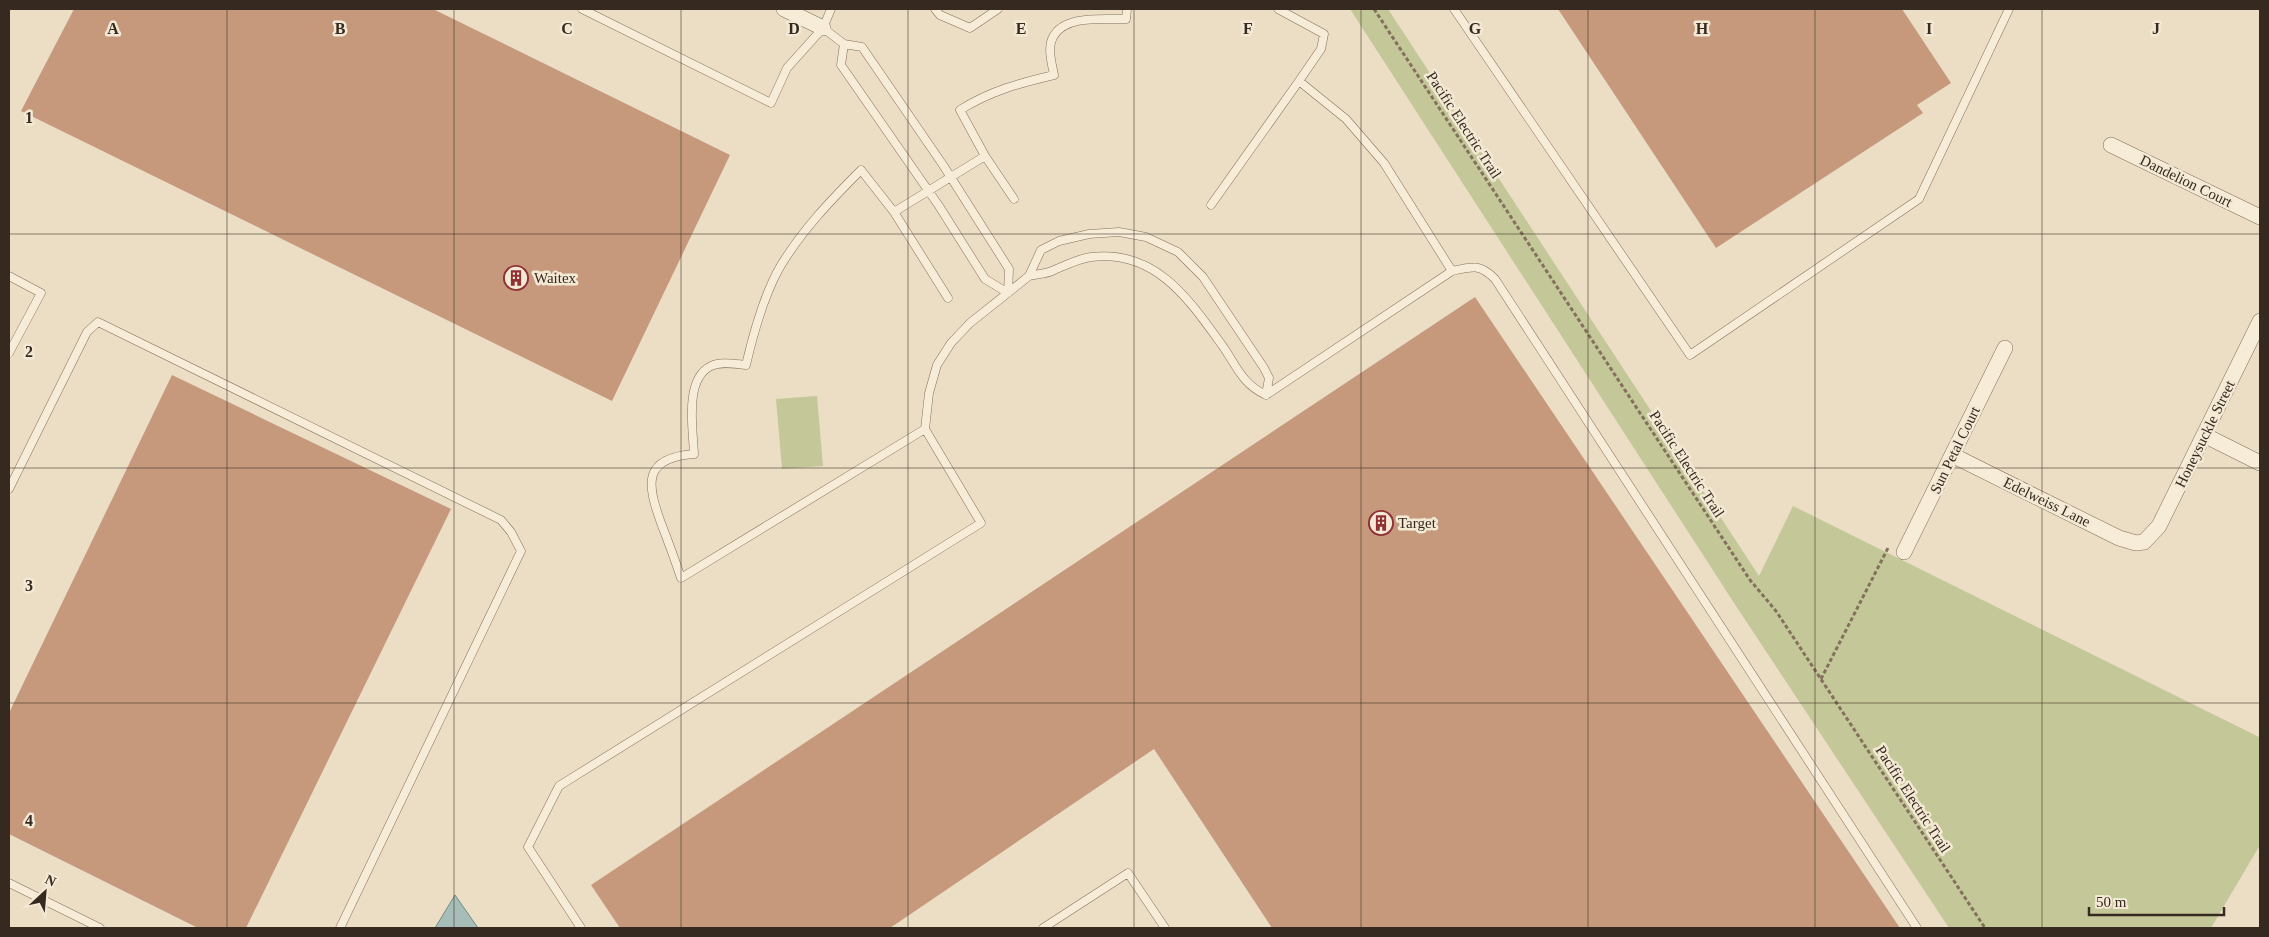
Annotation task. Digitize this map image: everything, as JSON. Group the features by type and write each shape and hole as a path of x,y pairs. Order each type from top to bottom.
{"street":[{"path":"784,9 823,28"},
{"name":"Dandelion Court","path":"2111,145 2260,218"},
{"name":"Honeysuckle Street","path":"2144,542 2159,526 2260,321"},
{"name":"Sun Petal Court","path":"1904,552 2005,348"},
{"path":"2204,435 2260,463"},
{"name":"Edelweiss Lane","path":"1952,455 2119,538 2136,543 2144,542"}],"lane":[{"path":"582,9 771,103 787,68 823,28 831,9"},
{"path":"935,9 940,15 970,28 998,9"},
{"path":"1014,199 985,156 960,110 981,97 1010,86 1054,75 1050,51 1053,37 1063,26 1079,21 1126,19 1126,9"},
{"path":"1211,204 1321,49 1324,34 1278,9"},
{"path":"1454,9 1690,355 1919,199 2009,9"},
{"path":"823,28 844,44 862,47 950,177 1009,269 1008,293"},
{"path":"844,44 841,65 985,279 1008,293"},
{"path":"1299,81 1346,119 1384,163 1452,271"},
{"path":"894,212 985,156"},
{"path":"925,429 681,578 651,496 650,478 657,466 668,459 694,454 692,398 699,376 711,366 728,363 746,365 753,334 780,268 819,212 861,170 894,212 948,298"},
{"path":"581,928 528,847 559,786 981,523 925,429 929,393 938,365 951,343 970,323 1029,276 1041,250 1059,241 1088,234 1119,232 1146,238 1178,252 1204,277 1264,368 1269,378 1266,395"},
{"path":"1029,276 1049,272 1090,257 1113,257 1142,263 1168,278 1204,321 1250,388 1266,395"},
{"path":"1266,395 1452,271 1476,267 1486,270 1495,279 1917,928"},
{"path":"9,276 41,293 9,353"},
{"path":"9,489 87,332 98,322 501,520 511,532 522,551 340,928"},
{"path":"1044,928 1128,873 1165,928"},
{"path":"9,883 100,928"}],"path":[{"name":"Pacific Electric Trail","path":"1374,9 1750,580 1776,611 1985,928"},
{"path":"1821,679 1890,543"}],"green space":[{"path":"1350,9 1388,9 1759,576 1793,506 2259,737 2260,845 2211,928 1949,928 1736,606"},
{"path":"817,396 823,466 782,469 776,399"}],"water":[{"path":"455,895 478,928 435,928"}],"building":[{"name":"Waitex","path":"74,9 433,9 730,155 612,401 21,111"},
{"path":"1558,9 1902,9 1951,83 1917,105 1923,113 1716,248"},
{"name":"Target","path":"1475,297 1900,928 1272,928 1154,749 890,928 620,928 591,885"},
{"path":"172,375 451,509 246,928 198,928 9,834 9,713"}],"place":[{"name":"Waitex","path":"516,278"},
{"name":"Target","path":"1381,523"}]}
